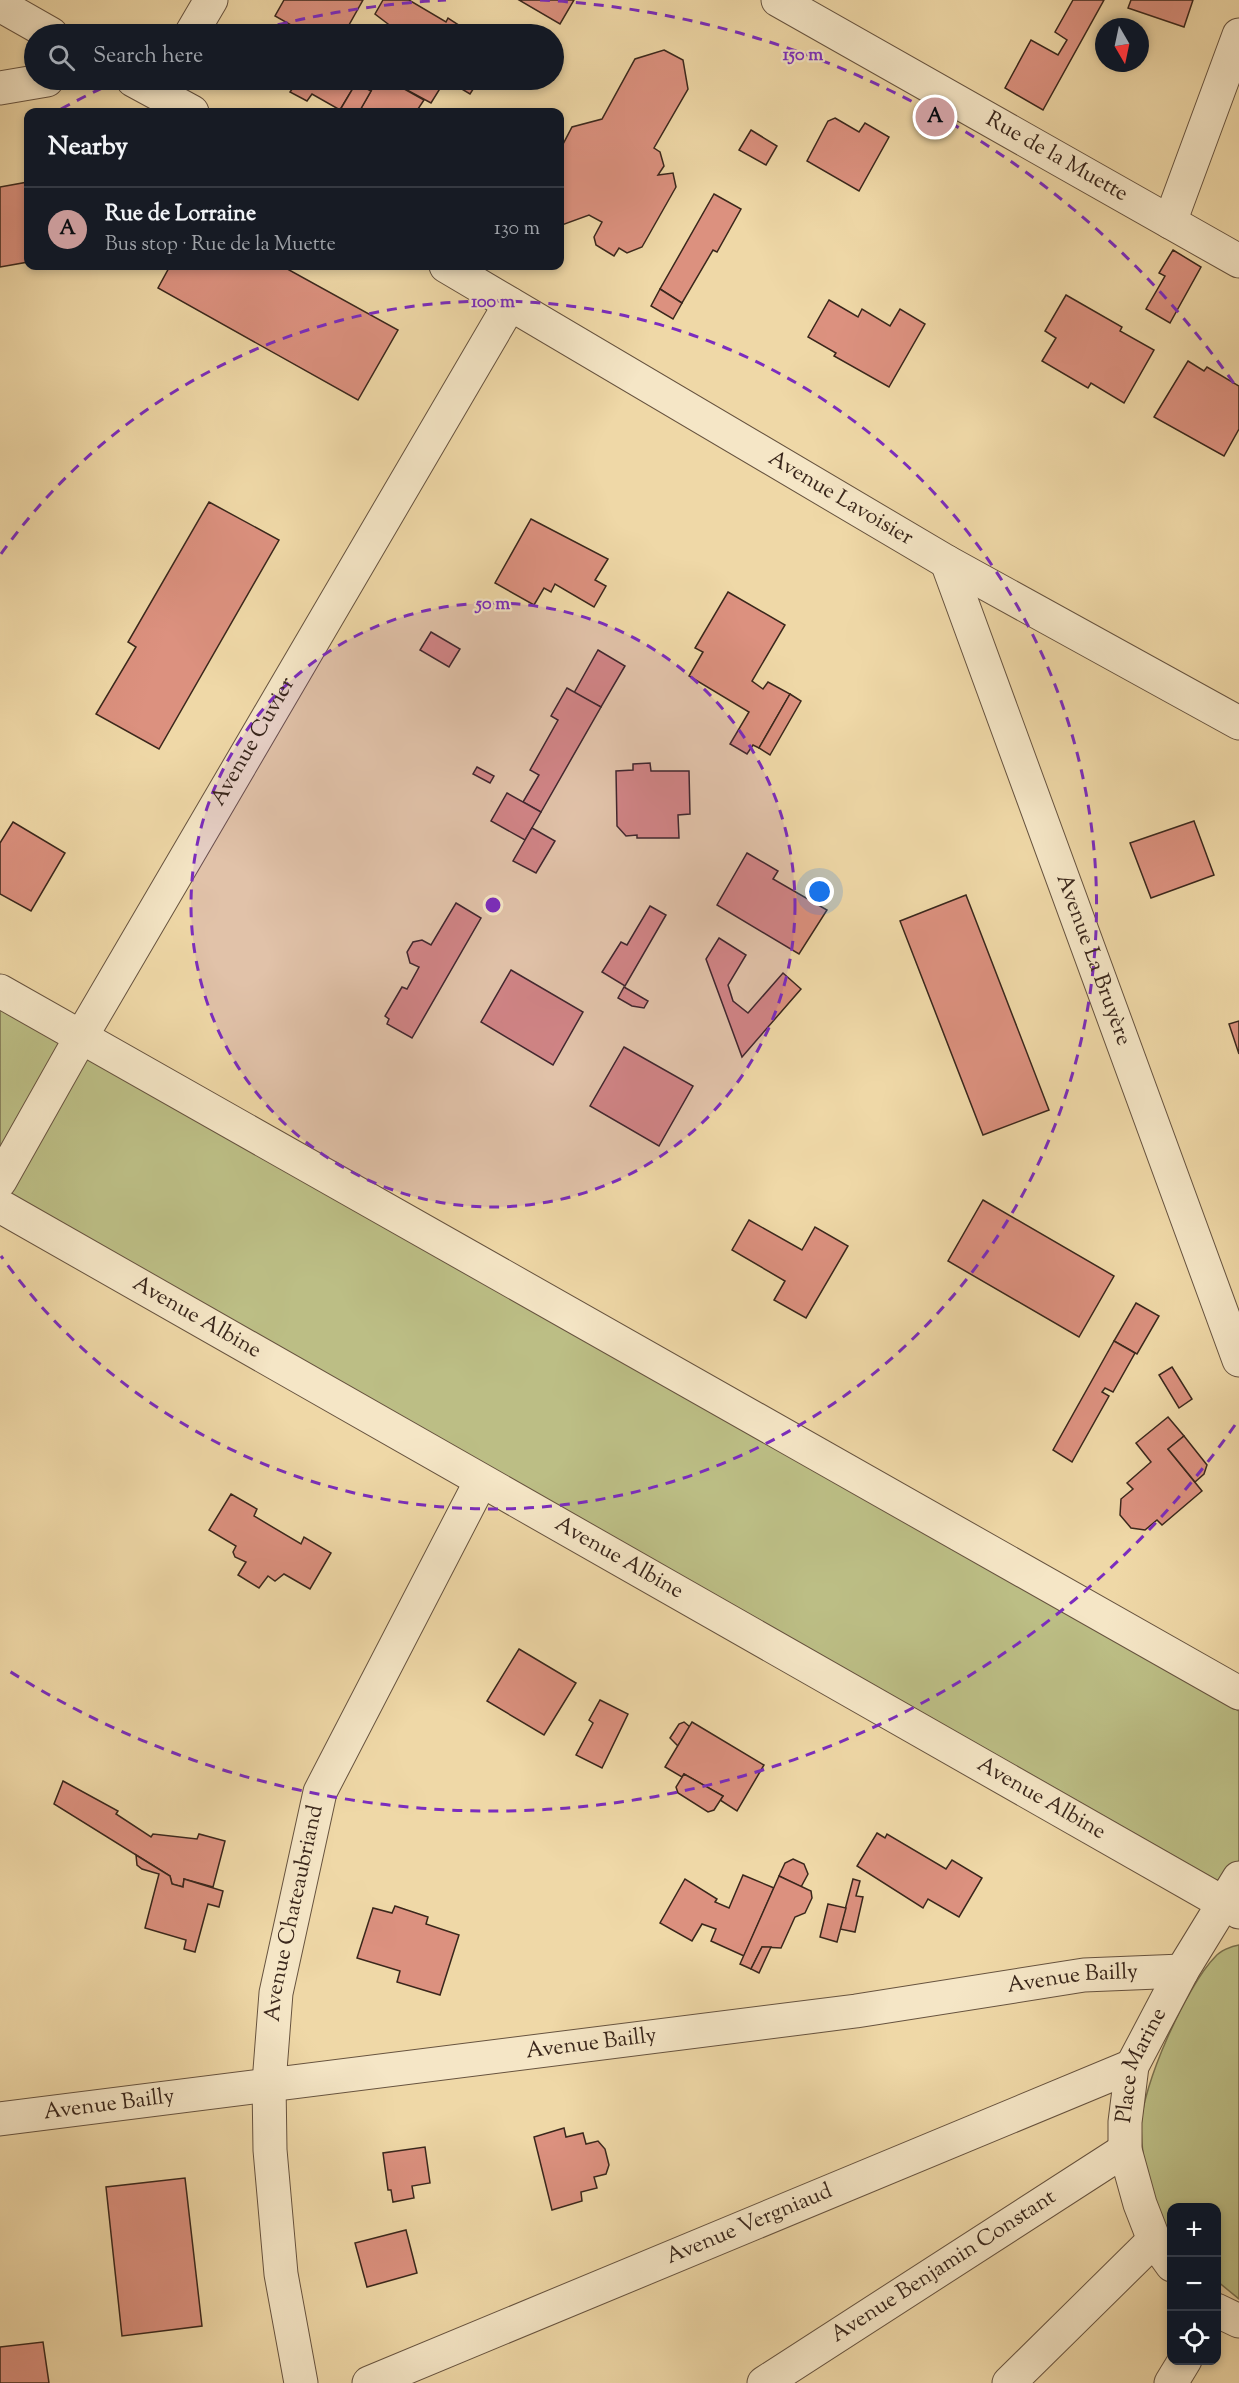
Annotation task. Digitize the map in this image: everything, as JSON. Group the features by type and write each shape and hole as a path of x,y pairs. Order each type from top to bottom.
{"street":[{"path":"197,24 211,0"},
{"name":"Rue de la Muette","path":"778,0 1239,261"},
{"path":"0,5 33,24"},
{"path":"1170,222 1239,35"},
{"path":"0,88 24,84"},
{"path":"161,90 186,108"},
{"name":"Avenue Lavoisier","path":"453,270 947,562 1239,723"},
{"name":"Avenue Cuvier","path":"0,1181 81,1037 510,304"},
{"name":"Avenue La Bruyère","path":"947,562 1239,1360"},
{"path":"0,991 1239,1693"},
{"name":"Avenue Albine","path":"0,1206 481,1480 1234,1898"},
{"name":"Avenue Chateaubriand","path":"301,2383 281,2274 270,2150 269,2083 276,1993 320,1792 481,1480"},
{"name":"Place Marine","path":"1163,2253 1140,2204 1125,2150 1125,2122 1132,2066 1182,1971 1234,1898"},
{"name":"Avenue Bailly","path":"0,2119 269,2083 856,2011 1084,1974 1182,1971"},
{"name":"Avenue Vergniaud","path":"369,2383 1132,2066"},
{"name":"Avenue Benjamin Constant","path":"764,2383 1125,2150"},
{"path":"1009,2383 1163,2253"},
{"path":"1218,2311 1239,2320"},
{"path":"1171,2383 1182,2365"}],"green space":[{"path":"0,1007 1239,1711 1239,1893 0,1188"},
{"path":"1239,1945 1239,2299 1221,2284 1221,2203 1167,2203 1167,2228 1149,2183 1143,2155 1141,2127 1143,2109 1157,2063 1179,2013 1215,1957"}],"building":[{"path":"284,0 363,0 350,24 289,24 275,16"},
{"path":"383,0 409,0 446,22 448,18 457,24 388,24 375,14"},
{"path":"519,0 574,0 560,24"},
{"path":"1073,0 1104,0 1043,110 1005,88 1031,40 1058,55 1067,40 1055,32"},
{"path":"1131,0 1193,0 1184,27 1128,8"},
{"path":"664,50 683,60 688,89 654,148 660,152 664,166 658,175 673,173 676,187 642,247 627,253 619,248 614,256 596,245 594,237 602,222 589,215 564,224 564,142 572,127 602,119 635,59"},
{"path":"291,90 352,90 341,108 336,108 312,94 307,101 290,92"},
{"path":"352,90 371,91 361,108 341,108"},
{"path":"372,90 406,90 424,100 419,108 361,108"},
{"path":"407,90 439,90 431,103"},
{"path":"835,118 859,132 865,123 889,137 859,191 807,161 828,121"},
{"path":"751,130 777,146 766,165 739,150"},
{"path":"24,183 24,263 0,267 0,187"},
{"path":"714,194 741,209 717,252 713,250 682,303 660,289"},
{"path":"1173,250 1201,267 1170,323 1146,309 1165,276 1159,273"},
{"path":"168,270 289,270 398,330 358,400 158,288"},
{"path":"660,289 682,303 673,319 651,306"},
{"path":"1066,295 1122,327 1120,331 1154,350 1124,403 1091,383 1088,388 1042,361 1056,338 1045,331"},
{"path":"829,300 858,317 862,309 890,326 900,309 925,324 889,387 834,356 836,353 808,337"},
{"path":"1188,361 1204,371 1207,367 1239,386 1239,429 1224,456 1154,417"},
{"path":"209,502 279,540 159,749 96,714 136,647 128,642"},
{"path":"531,519 608,559 595,580 606,586 594,607 555,584 551,592 544,588 534,605 495,583"},
{"path":"728,592 785,625 752,681 763,689 768,682 790,694 759,748 753,745 747,754 730,744 749,712 689,676 703,652 695,648"},
{"path":"431,632 460,649 449,667 420,650"},
{"path":"598,650 625,666 601,707 574,693"},
{"path":"567,688 601,707 541,812 523,802 539,775 530,770 558,720 551,716"},
{"path":"790,694 801,701 770,755 759,748"},
{"path":"650,763 651,771 689,771 690,814 678,815 679,838 626,836 617,826 616,771 633,770 633,764"},
{"path":"477,767 494,776 490,783 473,774"},
{"path":"507,793 541,812 525,840 491,821"},
{"path":"1194,821 1214,875 1151,898 1130,843"},
{"path":"13,822 65,853 31,911 0,894 0,843"},
{"path":"532,828 555,841 536,873 513,861"},
{"path":"747,853 778,871 773,879 827,910 799,954 717,905"},
{"path":"966,895 1049,1110 983,1135 900,921"},
{"path":"456,903 481,918 412,1038 387,1024 389,1019 385,1016 402,987 407,989 419,967 410,963 407,952 413,942 422,940 431,945"},
{"path":"650,906 666,915 625,986 602,972 621,942 627,945"},
{"path":"719,938 746,955 728,985 733,1001 748,1013 783,973 801,989 742,1057 706,959"},
{"path":"511,970 583,1012 553,1065 481,1022"},
{"path":"624,987 648,1001 644,1008 632,1006 618,998"},
{"path":"1239,1021 1239,1054 1229,1024"},
{"path":"624,1047 693,1086 659,1146 590,1106"},
{"path":"983,1200 1114,1276 1079,1337 948,1261"},
{"path":"749,1220 802,1250 815,1227 848,1246 806,1318 774,1300 785,1281 732,1250"},
{"path":"1136,1303 1159,1316 1137,1354 1114,1341"},
{"path":"1114,1341 1135,1353 1113,1392 1105,1388 1102,1392 1109,1396 1072,1462 1053,1450"},
{"path":"1172,1367 1192,1399 1179,1408 1159,1375"},
{"path":"1168,1417 1184,1436 1168,1449 1202,1491 1162,1525 1157,1520 1145,1530 1131,1528 1120,1515 1121,1499 1133,1489 1127,1483 1151,1462 1136,1443"},
{"path":"1184,1436 1207,1465 1204,1474 1195,1482 1168,1449"},
{"path":"231,1494 257,1509 254,1516 301,1544 304,1537 331,1553 310,1589 284,1574 275,1581 268,1576 259,1588 238,1575 246,1562 235,1557 233,1552 236,1546 209,1530"},
{"path":"519,1649 576,1683 544,1735 487,1701"},
{"path":"600,1700 628,1714 602,1768 576,1755 593,1723 589,1720"},
{"path":"684,1722 690,1727 678,1746 670,1738 679,1724"},
{"path":"692,1722 764,1765 737,1811 720,1800 723,1796 684,1774 682,1777 665,1767"},
{"path":"684,1774 723,1796 714,1810 708,1812 678,1793 676,1787"},
{"path":"63,1781 118,1811 116,1814 151,1837 153,1834 197,1839 199,1834 225,1841 213,1887 184,1879 183,1887 172,1884 170,1876 54,1804"},
{"path":"877,1833 885,1838 887,1834 946,1869 952,1860 982,1878 959,1917 928,1899 923,1908 857,1866"},
{"path":"136,1855 170,1876 172,1884 183,1887 184,1879 223,1891 219,1907 208,1904 195,1952 184,1949 186,1940 145,1928 159,1874 142,1869 137,1865"},
{"path":"793,1859 804,1864 808,1874 801,1887 779,1876 785,1863"},
{"path":"743,1875 774,1888 744,1956 711,1941 716,1929 702,1924 692,1941 660,1923 685,1879 717,1899 715,1902 729,1908"},
{"path":"779,1876 811,1891 812,1898 805,1913 795,1917 781,1948 762,1947 751,1969 740,1964"},
{"path":"853,1879 860,1881 856,1896 863,1897 855,1932 840,1929"},
{"path":"828,1904 846,1908 837,1942 820,1937"},
{"path":"395,1906 428,1917 426,1924 459,1935 440,1995 397,1982 400,1971 357,1958 373,1908 392,1913"},
{"path":"762,1947 771,1947 759,1973 751,1969"},
{"path":"564,2128 566,2137 583,2133 586,2144 598,2141 605,2149 609,2165 606,2174 594,2177 597,2188 581,2192 582,2201 552,2210 534,2137"},
{"path":"425,2147 430,2183 412,2186 414,2198 393,2202 391,2190 388,2190 383,2153"},
{"path":"185,2178 202,2326 122,2336 106,2187"},
{"path":"406,2230 417,2273 367,2287 355,2243"},
{"path":"43,2342 49,2383 0,2383 0,2347"}],"place":[{"name":"Rue de Lorraine","path":"935,117"}]}
